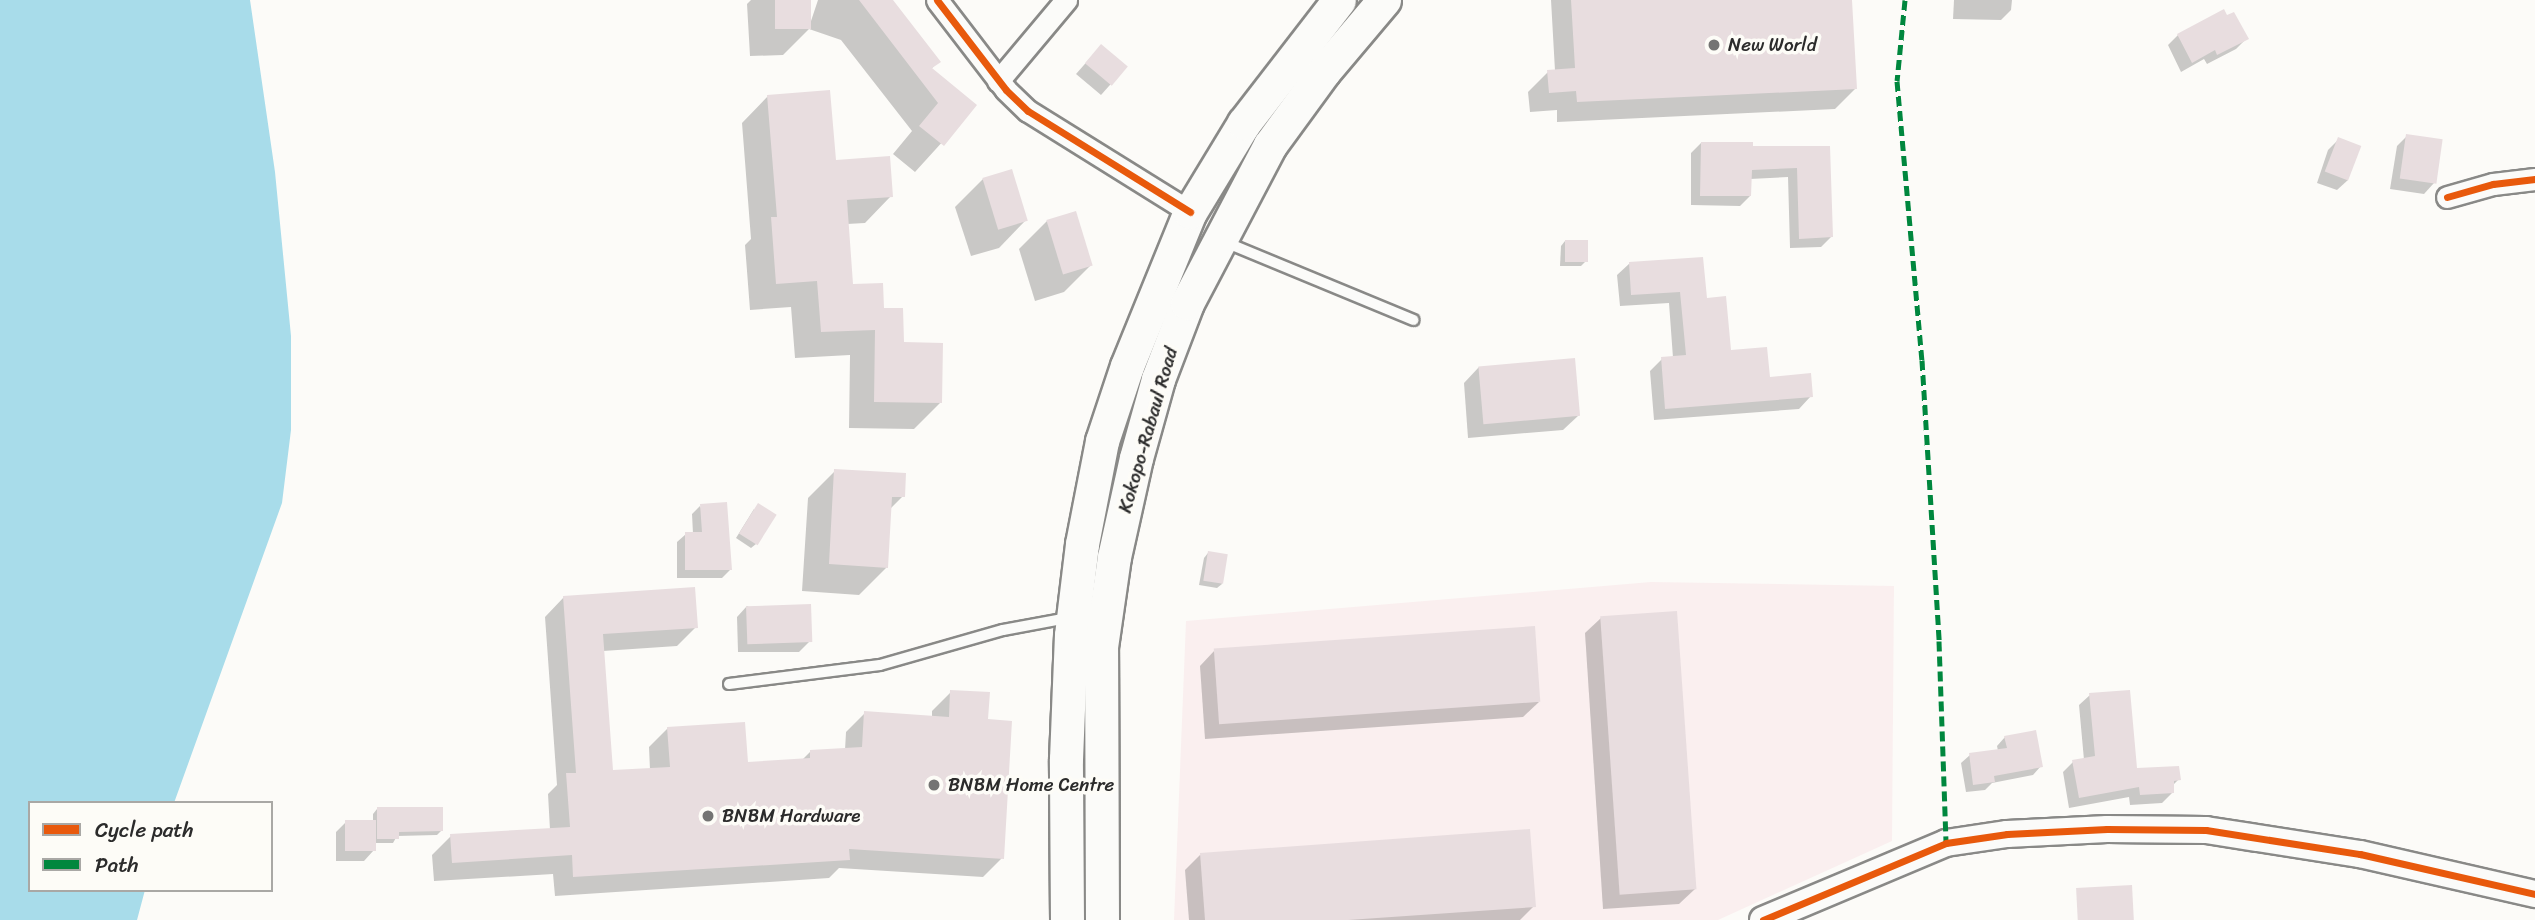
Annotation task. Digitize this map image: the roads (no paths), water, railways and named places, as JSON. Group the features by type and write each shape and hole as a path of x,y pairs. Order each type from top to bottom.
{"main road":[{"name":"Kokopo-Rabaul Road","path":"1067,920 1066,760 1074,617 1082,544 1102,441 1132,355 1190,212 1244,123 1339,0"},
{"name":"Kokopo-Rabaul Road","path":"1102,920 1101,647 1114,558 1136,458 1158,379 1187,303 1270,145 1324,71 1384,0"}],"street":[{"path":"937,0 998,81 1028,111 1190,212"},
{"path":"998,81 1066,0"},
{"path":"2447,197 2493,184 2535,179"},
{"path":"1763,920 1946,843 2007,834 2106,829 2206,830 2360,854 2535,894"}],"lane":[{"path":"1219,240 1413,320"},
{"path":"729,684 880,665 1003,630 1074,617"}],"water":[{"path":"0,0 250,0 275,172 291,336 291,430 282,503 175,801 28,801 28,892 144,892 137,920 0,920"}],"place":[{"name":"New World","path":"1714,45"},
{"name":"BNBM Home Centre","path":"934,785"},
{"name":"BNBM Hardware","path":"708,816"}]}
